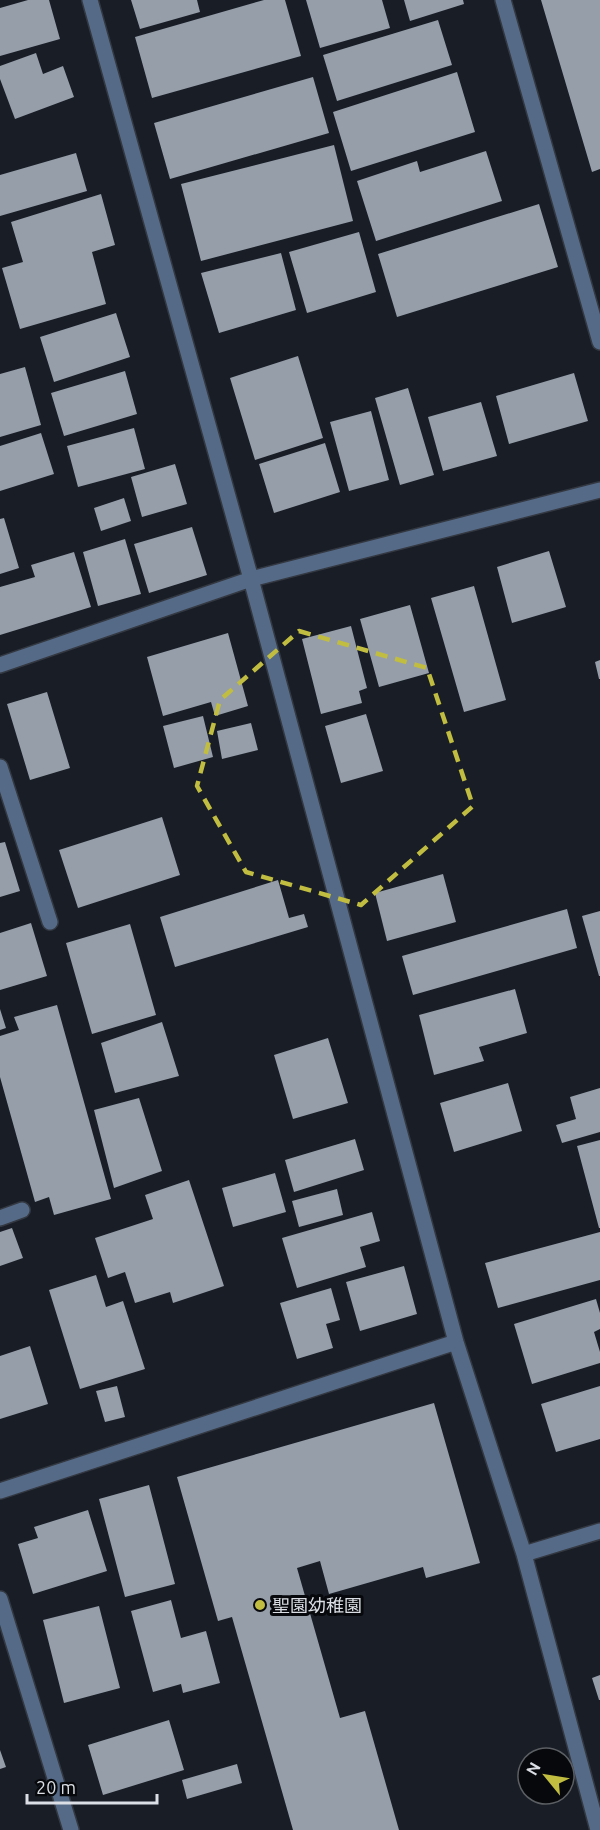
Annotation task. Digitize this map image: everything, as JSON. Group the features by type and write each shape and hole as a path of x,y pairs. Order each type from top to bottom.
{"street":[{"path":"90,0 251,579 456,1342 524,1554 598,1830"},
{"path":"502,0 600,342"},
{"path":"0,665 251,579 600,490"},
{"path":"0,767 50,922"},
{"path":"0,1218 22,1210"},
{"path":"0,1491 456,1342"},
{"path":"524,1554 600,1531"},
{"path":"0,1599 71,1830"}],"highlighted area":[{"path":"299,631 427,668 473,806 361,905 246,872 197,786 220,700"}],"building":[{"path":"28,0 49,0 60,39 0,56 0,8"},
{"path":"131,0 197,0 200,12 140,29"},
{"path":"264,0 285,0 301,56 152,98 135,37"},
{"path":"306,0 382,0 390,28 320,48"},
{"path":"404,0 463,0 464,4 410,21"},
{"path":"541,0 600,0 600,169 592,172"},
{"path":"438,20 452,65 337,101 323,55"},
{"path":"36,53 43,74 63,66 74,97 15,119 0,79 0,66"},
{"path":"457,72 475,132 351,171 333,112"},
{"path":"313,77 329,133 170,179 154,123"},
{"path":"334,145 353,221 201,261 181,184"},
{"path":"486,151 502,201 376,241 357,181 417,161 420,172"},
{"path":"76,153 87,191 0,216 0,175"},
{"path":"101,194 115,245 92,252 106,304 20,329 2,268 23,262 11,222"},
{"path":"539,204 558,267 397,317 378,254"},
{"path":"359,232 376,292 307,313 289,252"},
{"path":"281,253 296,310 219,333 201,273"},
{"path":"116,313 130,357 54,382 40,337"},
{"path":"298,356 323,438 255,460 230,378"},
{"path":"25,367 41,425 0,437 0,374"},
{"path":"125,371 137,414 64,436 51,393"},
{"path":"574,373 588,421 509,444 496,396"},
{"path":"408,388 434,475 400,485 375,398"},
{"path":"481,402 497,456 443,471 428,417"},
{"path":"371,411 389,480 349,491 330,422"},
{"path":"134,428 145,469 78,487 67,446"},
{"path":"41,433 54,474 0,491 0,446"},
{"path":"325,443 340,492 274,513 259,464"},
{"path":"175,464 187,504 142,517 131,477"},
{"path":"124,498 131,521 101,531 94,508"},
{"path":"4,518 19,568 0,574 0,519"},
{"path":"192,527 207,575 149,593 134,544"},
{"path":"125,539 141,594 98,606 83,552"},
{"path":"549,551 566,607 512,623 497,567"},
{"path":"74,552 91,607 0,635 0,587 35,577 31,565"},
{"path":"474,586 506,700 464,712 431,598"},
{"path":"410,605 429,673 379,687 360,619"},
{"path":"351,626 367,688 359,691 362,703 321,714 302,639"},
{"path":"228,633 248,706 215,716 211,702 163,716 147,657"},
{"path":"600,660 600,679 599,679 595,662"},
{"path":"47,692 70,768 30,780 7,704"},
{"path":"366,714 383,771 341,783 325,726"},
{"path":"203,716 213,757 174,768 163,726"},
{"path":"251,723 258,750 222,759 217,731"},
{"path":"162,817 180,875 78,908 59,850"},
{"path":"5,842 20,891 0,897 0,843"},
{"path":"443,874 456,922 387,941 375,893"},
{"path":"278,880 289,918 304,914 308,927 175,967 160,917"},
{"path":"567,909 577,948 413,995 402,956"},
{"path":"600,911 600,976 599,976 582,916"},
{"path":"31,923 47,976 0,990 0,933"},
{"path":"130,924 156,1015 92,1034 66,943"},
{"path":"515,989 527,1033 479,1047 484,1061 434,1075 419,1015"},
{"path":"57,1005 111,1199 54,1215 49,1197 35,1202 0,1077 0,1036 19,1030 14,1017"},
{"path":"0,1009 6,1028 0,1030"},
{"path":"162,1022 179,1076 115,1093 101,1043"},
{"path":"328,1038 348,1103 293,1119 274,1055"},
{"path":"508,1083 522,1131 454,1152 440,1103"},
{"path":"600,1088 600,1132 562,1143 556,1125 576,1119 570,1097"},
{"path":"139,1098 162,1171 114,1188 94,1110"},
{"path":"355,1139 364,1170 294,1192 285,1160"},
{"path":"600,1140 600,1228 599,1228 577,1146"},
{"path":"275,1173 286,1212 233,1227 222,1188"},
{"path":"189,1180 224,1286 173,1303 170,1292 135,1303 125,1272 108,1278 95,1238 153,1219 145,1195"},
{"path":"337,1189 343,1215 299,1227 292,1201"},
{"path":"372,1212 380,1241 360,1247 366,1267 297,1288 282,1238"},
{"path":"12,1228 23,1258 0,1266 0,1232"},
{"path":"600,1232 600,1280 498,1308 485,1263"},
{"path":"404,1266 417,1314 360,1331 346,1282"},
{"path":"96,1275 106,1307 123,1301 145,1369 80,1389 49,1290"},
{"path":"331,1288 340,1320 326,1324 333,1348 297,1359 280,1303"},
{"path":"596,1299 600,1313 600,1329 594,1332 600,1352 600,1363 532,1384 514,1324"},
{"path":"30,1346 48,1404 0,1419 0,1356"},
{"path":"117,1386 125,1417 105,1422 96,1391"},
{"path":"600,1386 600,1439 556,1452 541,1404"},
{"name":"聖園幼稚園","path":"434,1403 480,1563 426,1578 423,1567 329,1594 320,1561 297,1568 340,1718 365,1711 399,1830 293,1830 232,1617 218,1621 177,1477"},
{"path":"149,1485 175,1584 125,1597 99,1499"},
{"path":"88,1510 107,1571 33,1594 18,1544 38,1538 34,1527"},
{"path":"171,1600 181,1638 206,1631 220,1683 183,1693 181,1684 153,1692 131,1611"},
{"path":"99,1606 120,1688 64,1703 43,1620"},
{"path":"600,1675 600,1700 599,1700 592,1678"},
{"path":"169,1720 184,1770 103,1795 88,1745"},
{"path":"0,1750 6,1767 0,1769"},
{"path":"237,1764 242,1783 187,1799 182,1780"}],"place":[{"name":"聖園幼稚園","path":"260,1605"}]}
